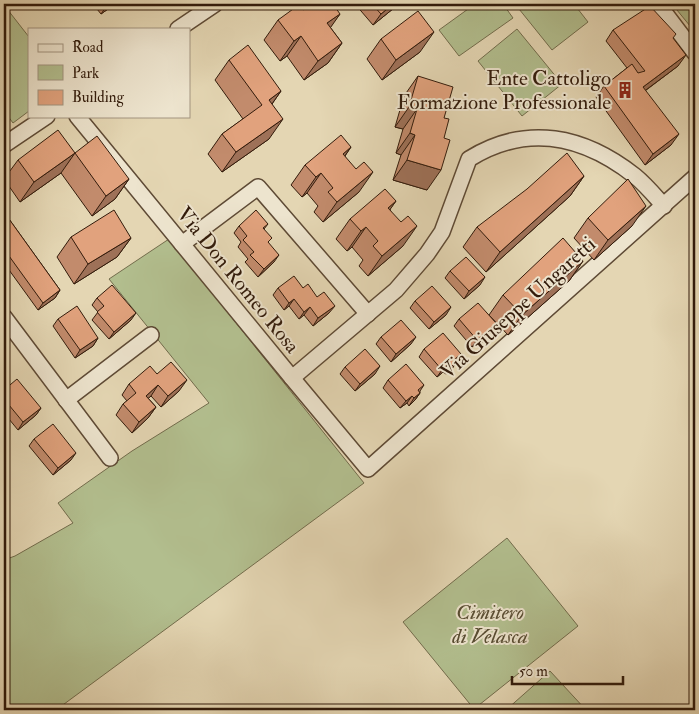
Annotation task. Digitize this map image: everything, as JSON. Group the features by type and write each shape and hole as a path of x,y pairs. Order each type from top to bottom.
{"street":[{"path":"179,28 195,9 215,4"},
{"path":"658,4 695,53"},
{"path":"4,145 44,118"},
{"name":"Via Don Romeo Rosa","path":"79,118 368,469"},
{"path":"292,378 396,290 427,254 442,232 469,159 499,144 528,137 566,140 601,153 636,177 664,206"},
{"name":"Via Giuseppe Ungaretti","path":"368,469 695,177"},
{"path":"182,244 258,187 368,314"},
{"path":"4,317 110,458"},
{"path":"66,400 151,335"}],"green space":[{"path":"475,4 503,4 513,18 459,56 439,30"},
{"path":"515,4 574,4 588,22 552,50"},
{"path":"672,4 695,4 695,32"},
{"path":"4,5 28,36 28,112 13,123 4,111"},
{"path":"517,29 562,84 522,116 478,61"},
{"path":"169,239 364,483 56,710 4,710 4,560 15,556 73,523 58,503 132,451 209,403 109,279"},
{"name":"Cimitero di Velasca","path":"507,538 578,626 474,709 403,622"},
{"path":"550,671 586,710 506,710"}],"building":[{"path":"300,4 303,10 311,4 333,4 340,14 327,23 342,43 318,61 301,36 294,41 278,20"},
{"path":"372,4 393,4 381,14"},
{"name":"Ente Cattoligo Formazione Professionale","path":"650,6 676,34 673,38 686,55 643,87 679,134 653,154 604,86 632,64 638,73 645,71 613,30"},
{"path":"418,11 434,32 396,60 381,39"},
{"path":"248,45 281,91 269,100 283,119 236,152 222,134 262,105 229,60"},
{"path":"418,76 453,87 444,118 449,119 444,138 450,140 441,170 407,160 415,135 410,133 417,109 409,107"},
{"path":"58,130 75,153 34,182 18,160"},
{"path":"341,135 351,147 343,154 356,169 364,162 373,172 337,202 328,192 333,188 321,173 316,177 305,165"},
{"path":"97,136 129,179 106,196 75,153"},
{"path":"567,153 584,176 500,252 477,227 527,189"},
{"path":"628,179 646,206 608,240 588,218"},
{"path":"385,189 396,201 388,208 401,222 408,216 417,226 382,256 373,246 378,241 366,227 361,231 350,219"},
{"path":"114,210 131,238 88,264 71,237"},
{"path":"256,210 268,224 263,228 272,238 268,242 279,255 264,269 250,255 254,252 243,240 247,236 239,226"},
{"path":"4,212 60,290 43,303 4,249"},
{"path":"563,238 583,261 522,315 503,295"},
{"path":"466,257 485,277 469,291 450,271"},
{"path":"294,276 303,288 308,284 317,297 324,292 335,306 318,318 310,307 304,312 294,299 289,303 278,288"},
{"path":"112,285 136,313 114,332 97,312 104,306 97,298"},
{"path":"432,286 451,307 434,322 415,301"},
{"path":"478,303 496,323 490,329 492,331 485,337 483,334 477,340 459,319"},
{"path":"77,306 98,338 80,350 58,319"},
{"path":"401,320 416,337 396,354 381,337"},
{"path":"443,333 461,354 455,359 457,361 451,367 448,364 442,370 424,349"},
{"path":"365,349 380,366 360,384 345,367"},
{"path":"171,362 187,380 168,396 158,385 146,396 156,407 139,422 123,404 136,393 129,384 150,366 157,374"},
{"path":"406,364 424,385 418,390 420,393 406,401 388,380"},
{"path":"17,379 41,408 23,422 4,399 4,390"},
{"path":"53,424 76,453 58,468 34,439"}],"place":[{"name":"Ente Cattoligo Formazione Professionale","path":"625,90"}]}
